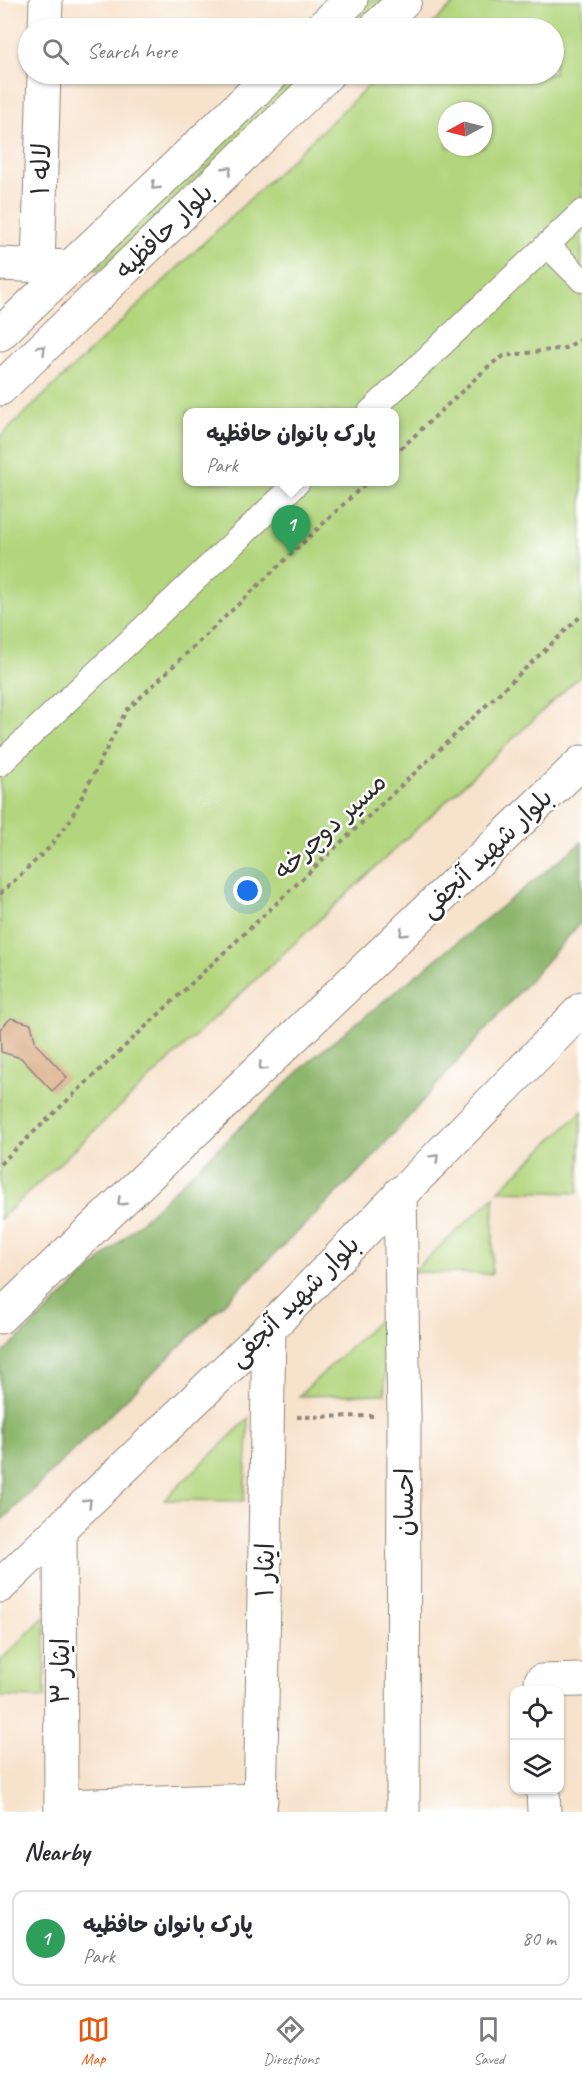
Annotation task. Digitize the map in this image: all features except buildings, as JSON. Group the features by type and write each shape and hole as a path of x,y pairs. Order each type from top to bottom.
{"main road":[{"path":"45,18 46,0"},
{"path":"332,18 351,0"},
{"path":"386,18 405,0"},
{"name":"لاله ۱","path":"38,265 44,84"},
{"name":"بلوار حافظیه","path":"0,334 262,84"},
{"name":"بلوار حافظیه","path":"0,389 318,84"},
{"path":"0,264 70,267 98,294"},
{"name":"بلوار شهید آنجفی","path":"0,1317 582,762"},
{"name":"بلوار شهید آنجفی","path":"0,1586 269,1329 582,1009"},
{"name":"احسان","path":"400,1193 404,1416 403,1812"},
{"name":"ایثار ۱","path":"260,1806 269,1329"},
{"name":"ایثار ۳","path":"60,1529 61,1809"},
{"path":"541,1686 582,1680"},
{"path":"543,1794 544,1812"},
{"path":"61,1809 260,1806"}],"street":[{"path":"374,408 582,212"},
{"path":"547,245 582,280"},
{"path":"0,764 294,486"}],"path":[{"path":"399,450 491,364 504,356 565,348 582,339"},
{"path":"0,894 50,847 64,829 126,711 363,486"},
{"name":"مسیر دوچرخه","path":"0,1164 582,615"},
{"path":"267,1418 404,1416"}],"green space":[{"path":"367,0 386,0 367,18 348,18"},
{"path":"458,0 582,0 582,674 0,1219 0,437 371,84 564,84 564,18 439,18"},
{"path":"278,84 298,84 99,271 90,266 152,203"},
{"path":"582,842 582,921 366,1165 0,1522 0,1356 314,1057"},
{"path":"582,1111 578,1193 498,1191"},
{"path":"494,1197 492,1274 412,1272"},
{"path":"385,1314 385,1394 299,1396"},
{"path":"249,1418 244,1501 164,1500"},
{"path":"45,1616 45,1698 0,1697 0,1661"}],"place":[{"name":"پارک بانوان حافظیه","path":"291,555"}]}
